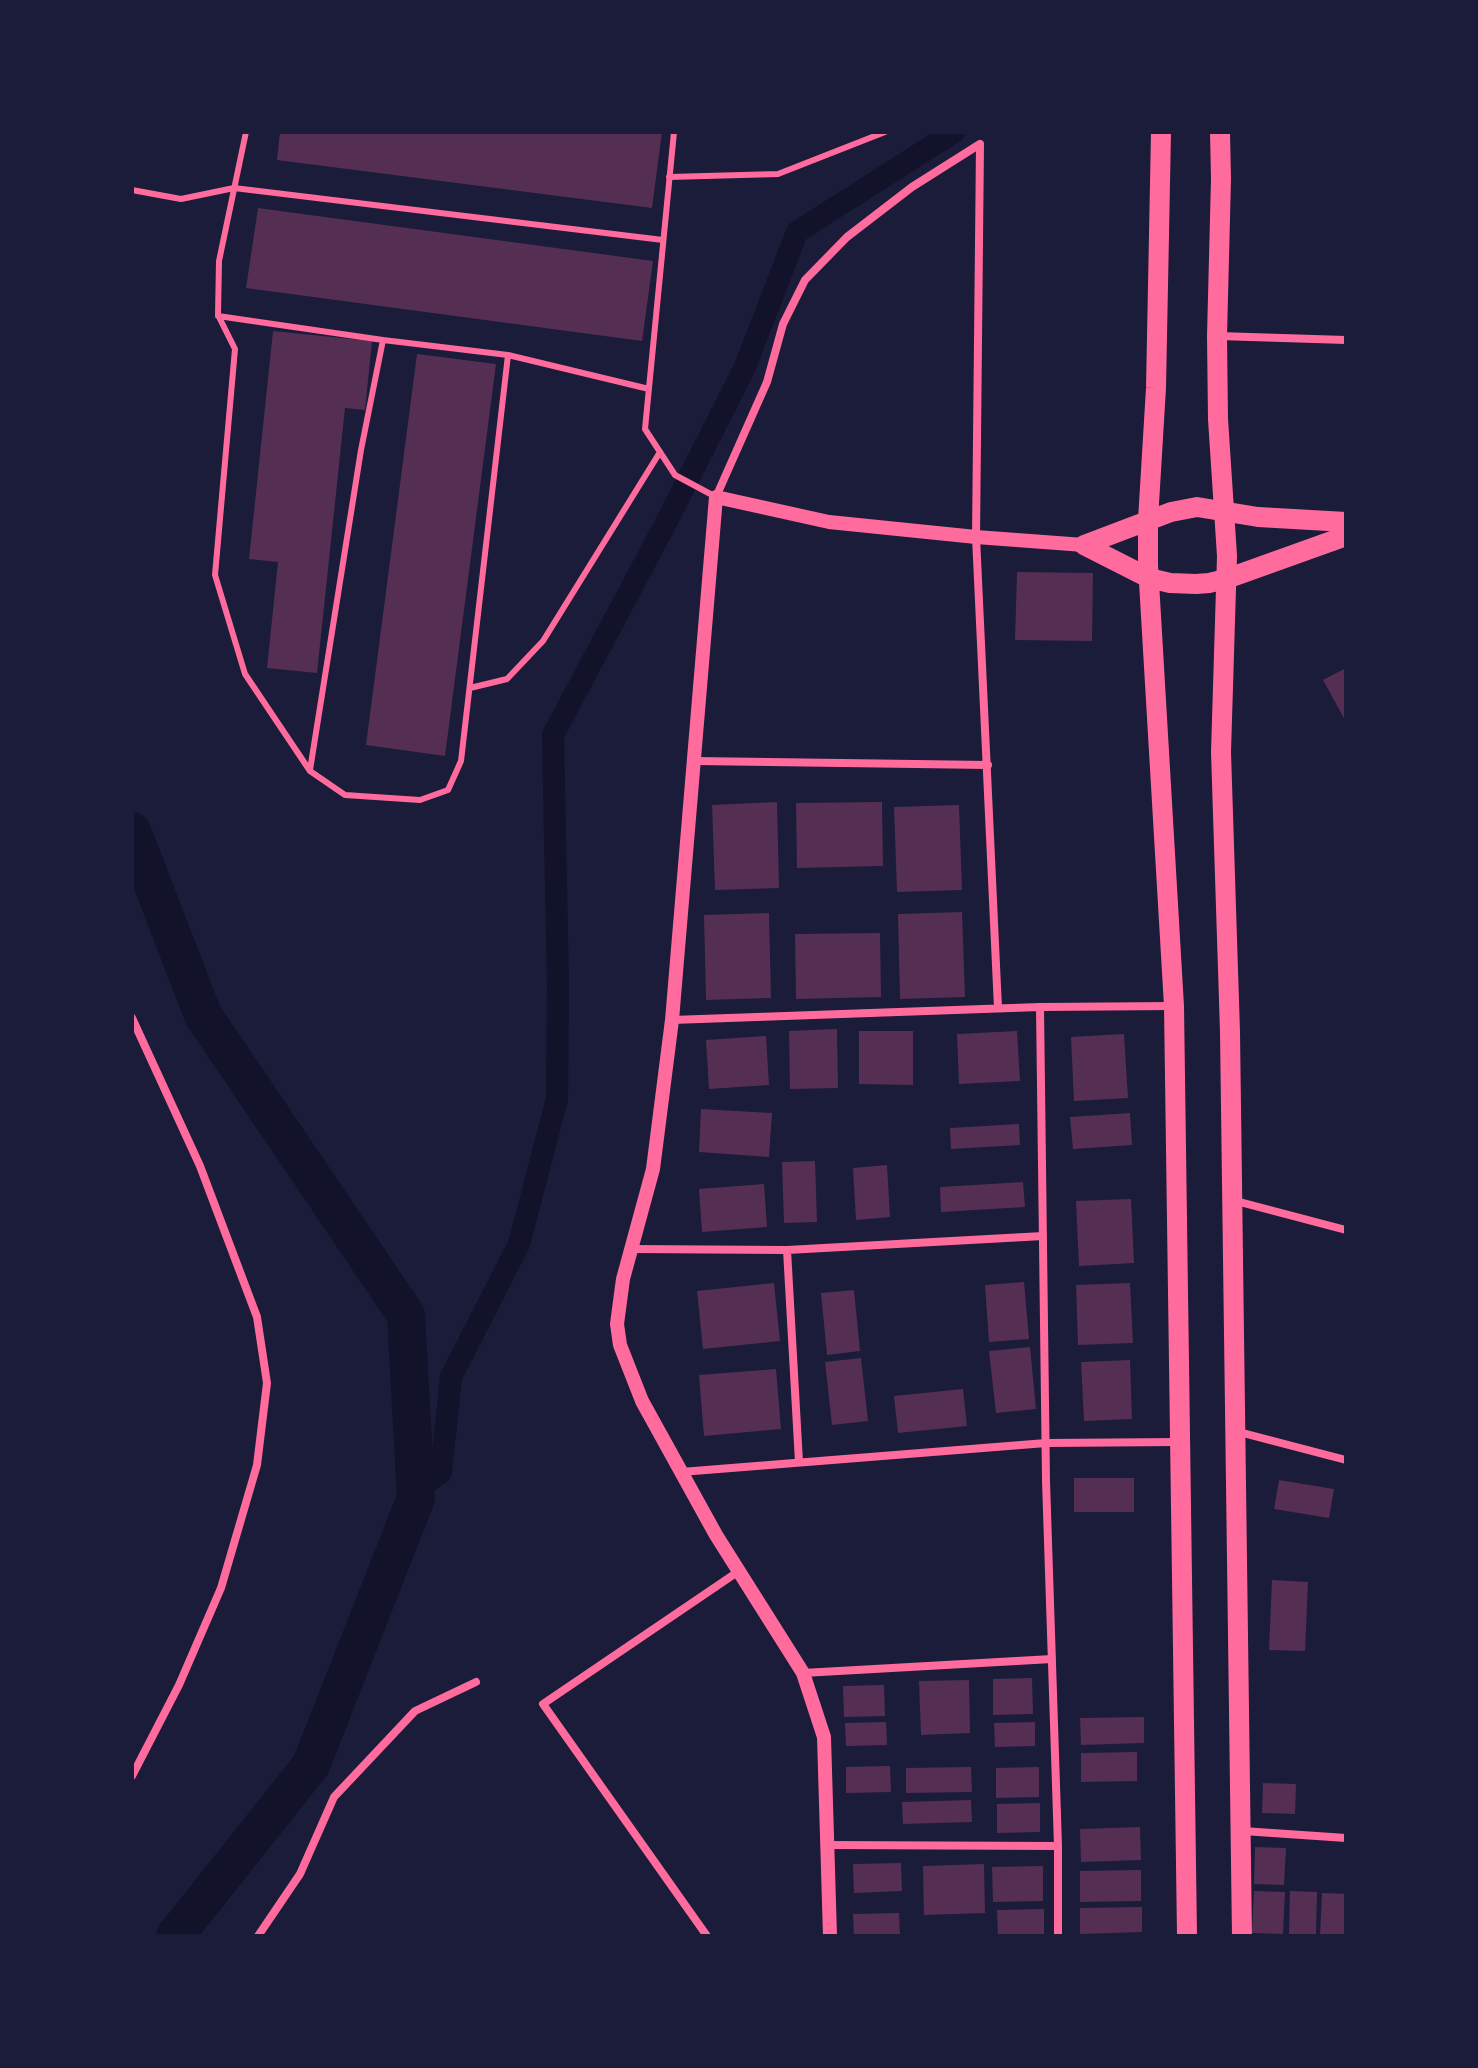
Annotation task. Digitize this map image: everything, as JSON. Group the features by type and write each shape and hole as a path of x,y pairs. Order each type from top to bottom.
{"highway":[{"path":"1161,132 1156,388 1148,520 1174,1006 1187,1936"},
{"path":"1220,132 1218,419 1226,579 1221,752 1230,1032 1242,1936"},
{"path":"1084,545 1171,512 1197,507 1258,517 1346,522"},
{"path":"1084,545 1149,578 1185,584 1226,579 1346,536"}],"street":[{"path":"830,1936 824,1737 803,1673 716,1535 642,1401 620,1345 617,1324 623,1279 653,1169 672,1020 716,497 767,382 783,324 805,280 847,237 912,187 980,144 976,537 998,1008"},
{"path":"1217,336 1346,340"},
{"path":"716,497 829,522 1084,545"},
{"path":"695,761 988,765"},
{"path":"672,1020 998,1008 1174,1006"},
{"path":"1040,1007 1046,1443 1058,1936"},
{"path":"132,1018 200,1166 257,1317 267,1383 257,1465 221,1588 179,1685 132,1776"},
{"path":"1232,1200 1346,1230"},
{"path":"632,1249 787,1250 1043,1236"},
{"path":"787,1250 799,1462"},
{"path":"1234,1430 1346,1460"},
{"path":"681,1472 1046,1443 1180,1442"},
{"path":"707,1936 543,1704 739,1571"},
{"path":"803,1673 1052,1659"},
{"path":"258,1936 300,1874 334,1797 415,1711 476,1682"},
{"path":"1240,1831 1346,1838"},
{"path":"827,1845 1058,1846"}],"lane":[{"path":"246,132 219,261 218,315 235,349 215,575 245,674 310,771 345,795 420,800 448,790 461,761 508,355"},
{"path":"674,132 645,429 675,475 716,497"},
{"path":"669,177 778,174 885,132"},
{"path":"132,190 181,199 234,188 663,240"},
{"path":"218,315 508,355 649,389"},
{"path":"310,771 361,450 383,340"},
{"path":"470,688 507,679 543,641 660,452"}],"building":[{"path":"280,132 662,132 652,208 277,160"},
{"path":"258,208 653,261 642,341 246,288"},
{"path":"273,331 372,341 365,410 345,408 317,673 267,668 278,562 249,559"},
{"path":"417,354 496,364 445,756 366,745"},
{"path":"1017,572 1093,573 1092,641 1015,640"},
{"path":"1346,668 1346,722 1323,680"},
{"path":"777,802 779,888 715,890 712,805"},
{"path":"882,802 883,866 797,868 796,803"},
{"path":"959,805 962,890 897,892 894,807"},
{"path":"962,912 965,997 900,999 898,914"},
{"path":"769,913 771,998 706,1000 704,915"},
{"path":"880,933 881,997 796,999 795,934"},
{"path":"837,1029 838,1088 790,1089 789,1031"},
{"path":"859,1031 913,1031 913,1085 859,1084"},
{"path":"1017,1031 1020,1081 959,1084 957,1034"},
{"path":"1124,1034 1128,1098 1074,1101 1071,1037"},
{"path":"766,1036 769,1085 709,1089 706,1040"},
{"path":"701,1109 772,1113 769,1157 699,1152"},
{"path":"1130,1113 1132,1145 1073,1149 1070,1117"},
{"path":"1019,1124 1020,1145 951,1149 950,1128"},
{"path":"815,1161 817,1222 784,1223 782,1162"},
{"path":"887,1165 890,1217 856,1220 853,1168"},
{"path":"1023,1182 1025,1207 941,1212 940,1187"},
{"path":"764,1184 767,1227 702,1232 699,1189"},
{"path":"1131,1199 1134,1263 1079,1266 1076,1201"},
{"path":"1024,1282 1029,1339 989,1342 985,1285"},
{"path":"774,1283 780,1341 703,1349 697,1291"},
{"path":"1130,1283 1133,1343 1078,1345 1076,1285"},
{"path":"854,1290 860,1351 827,1355 821,1293"},
{"path":"1030,1347 1036,1409 996,1413 989,1351"},
{"path":"861,1358 868,1421 832,1425 825,1362"},
{"path":"1130,1360 1132,1419 1084,1421 1081,1362"},
{"path":"776,1369 781,1429 704,1436 699,1375"},
{"path":"963,1389 967,1426 898,1433 894,1396"},
{"path":"1074,1478 1134,1478 1134,1512 1074,1512"},
{"path":"1279,1480 1334,1489 1329,1518 1274,1509"},
{"path":"1272,1580 1308,1582 1305,1651 1269,1650"},
{"path":"1032,1678 1033,1714 993,1715 993,1679"},
{"path":"969,1680 970,1733 921,1735 919,1681"},
{"path":"884,1685 885,1716 844,1717 843,1686"},
{"path":"1144,1717 1144,1743 1081,1745 1080,1718"},
{"path":"886,1722 887,1745 846,1746 845,1723"},
{"path":"1035,1722 1035,1746 995,1747 994,1723"},
{"path":"1137,1752 1137,1781 1081,1782 1081,1753"},
{"path":"890,1766 891,1792 846,1793 846,1767"},
{"path":"971,1767 972,1792 906,1793 906,1768"},
{"path":"1039,1767 1039,1797 996,1798 996,1768"},
{"path":"1263,1783 1296,1784 1295,1814 1262,1813"},
{"path":"971,1800 972,1822 903,1824 902,1802"},
{"path":"1040,1803 1040,1832 997,1833 997,1804"},
{"path":"1140,1827 1141,1860 1081,1862 1080,1829"},
{"path":"1255,1847 1286,1848 1284,1885 1254,1884"},
{"path":"901,1863 902,1891 854,1893 853,1864"},
{"path":"984,1864 985,1913 924,1915 923,1866"},
{"path":"1043,1866 1043,1901 993,1902 992,1867"},
{"path":"1141,1870 1141,1901 1080,1902 1080,1871"},
{"path":"1254,1891 1285,1892 1283,1934 1252,1933"},
{"path":"1290,1891 1317,1892 1316,1935 1289,1934"},
{"path":"1322,1893 1346,1894 1346,1935 1320,1935"},
{"path":"1142,1907 1142,1932 1080,1934 1080,1908"},
{"path":"1044,1909 1044,1936 998,1936 997,1910"},
{"path":"899,1913 900,1936 854,1936 853,1914"}],"waterway":[{"path":"416,1490 441,1472 451,1377 519,1244 557,1099 553,735 745,367 797,232 954,132"},
{"path":"132,831 203,1015 406,1315 416,1498 311,1765 175,1936"}]}
